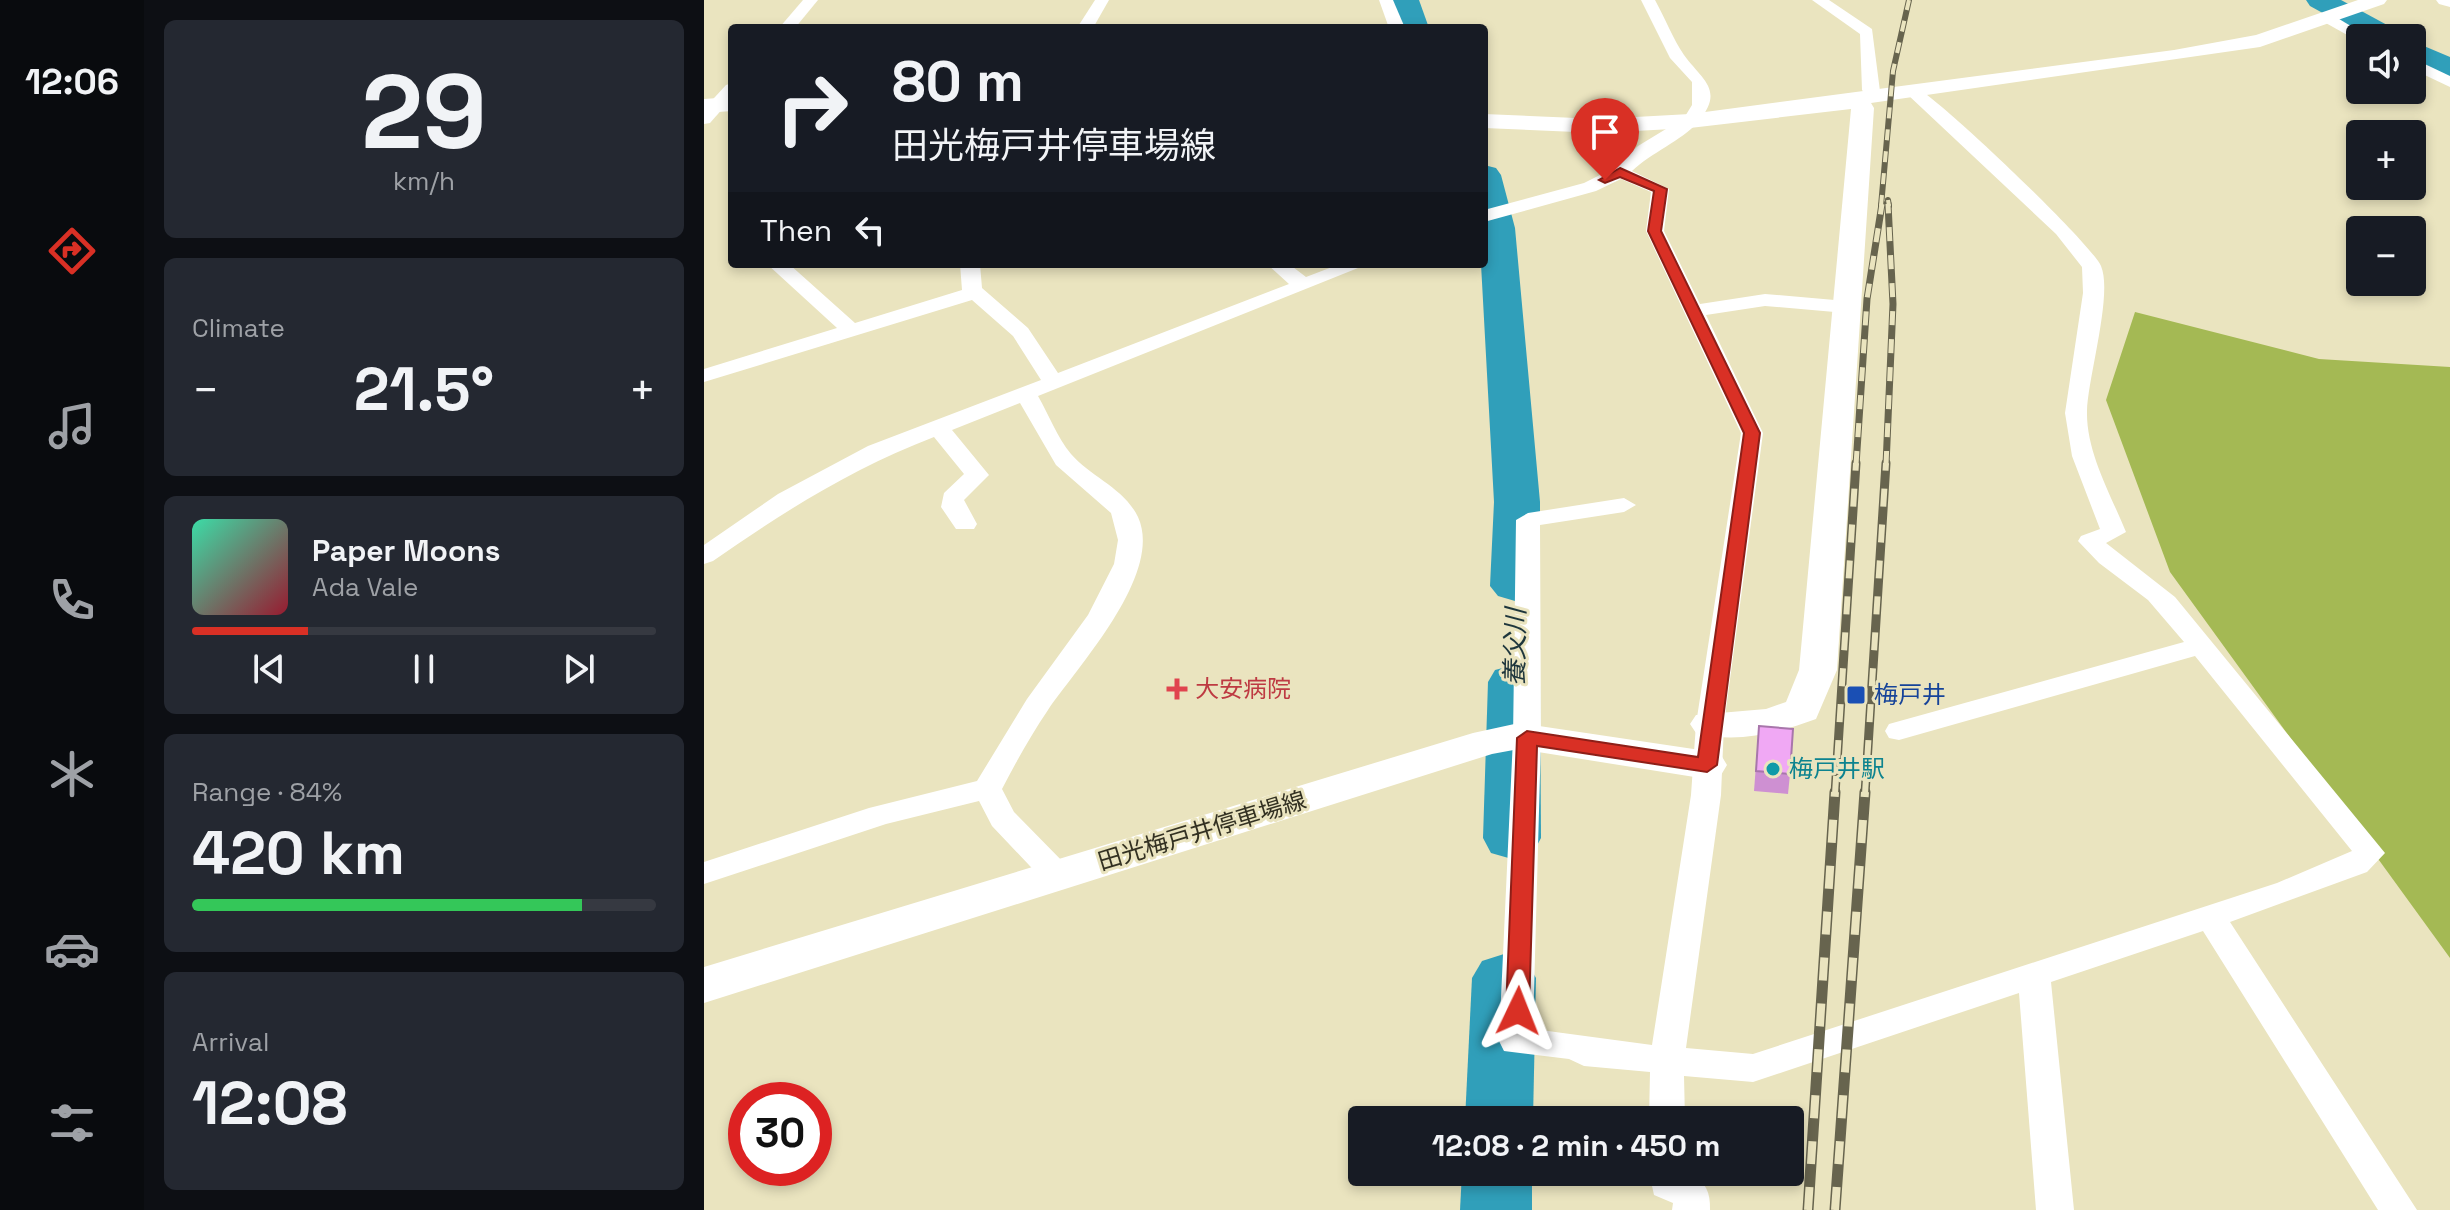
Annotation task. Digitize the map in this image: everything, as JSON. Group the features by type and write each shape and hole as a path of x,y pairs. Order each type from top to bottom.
{"street":[{"path":"790,24 811,0"},
{"path":"1087,24 1102,0"},
{"path":"1386,0 1395,24"},
{"path":"1488,215 1555,199 1620,172 1644,150 1690,121 1700,105 1703,89 1700,80 1678,58 1648,0"},
{"path":"1710,724 1770,722 1802,710 1818,670 1863,108 1870,90 1867,32 1819,0"},
{"path":"1488,121 1599,126 1690,121 1865,98 2232,47 2340,15 2377,0"},
{"path":"2340,15 2349,24"},
{"path":"2426,70 2450,82"},
{"path":"1624,505 1528,520 1511,739 1516,1041 1579,1046 1584,1052 1753,1068 2288,891 2356,864 2370,853 2151,586 2106,560 2090,541 2114,532 2084,456 2076,413 2084,338 2093,293 2092,267 2063,230 1913,91"},
{"path":"714,109 728,93"},
{"path":"1620,172 1660,189 1655,231 1752,433 1710,724 1706,795 1667,1060 1667,1106"},
{"path":"781,268 852,331"},
{"path":"971,268 974,293 1021,332 1053,382"},
{"path":"1282,268 1303,285"},
{"path":"704,556 762,514 817,481 936,425 1348,268"},
{"path":"704,376 974,293"},
{"path":"1693,311 1765,300 1846,307"},
{"path":"704,873 880,815 987,789 1038,703 1108,604 1129,554 1130,535 1126,518 1112,501 1057,452 1024,391"},
{"path":"936,425 977,475 952,498 953,507 965,524"},
{"path":"1899,731 2201,646"},
{"name":"田光梅戸井停車場線","path":"704,985 1511,739 1707,765"},
{"path":"987,789 1003,819 1057,875"},
{"path":"2210,917 2398,1210"},
{"path":"2034,975 2055,1210"},
{"path":"1672,1186 1692,1194 1691,1210"}],"green space":[{"path":"2135,312 2319,359 2450,367 2450,958 2170,572 2106,400"}],"building":[{"path":"1759,726 1793,729 1790,774 1756,771"}],"waterway":[{"name":"養父川","path":"1405,0 1414,24"},
{"path":"2320,0 2364,24"},
{"path":"2426,57 2450,68"},
{"name":"養父川","path":"1488,191 1497,228 1517,502 1515,586"},
{"name":"養父川","path":"1512,838 1514,682"},
{"name":"養父川","path":"1499,1106 1504,978"},
{"name":"養父川","path":"1496,1210 1497,1186"}],"railway":[{"path":"1881,206 1893,71 1909,0"},
{"path":"1888,200 1889,206"},
{"path":"1856,465 1867,299 1882,204"},
{"path":"1886,465 1893,304 1888,204"},
{"path":"1835,794 1856,463"},
{"path":"1865,794 1886,463"},
{"path":"1808,1210 1835,792"},
{"path":"1835,1210 1865,792"}],"place":[{"name":"大安病院","path":"1177,689"},
{"name":"梅戸井","path":"1856,695"},
{"name":"梅戸井駅","path":"1773,769"}],"route":[{"path":"1518,1011 1527,738 1707,765 1710,724 1752,433 1655,231 1660,189 1620,172 1605,180"}]}
